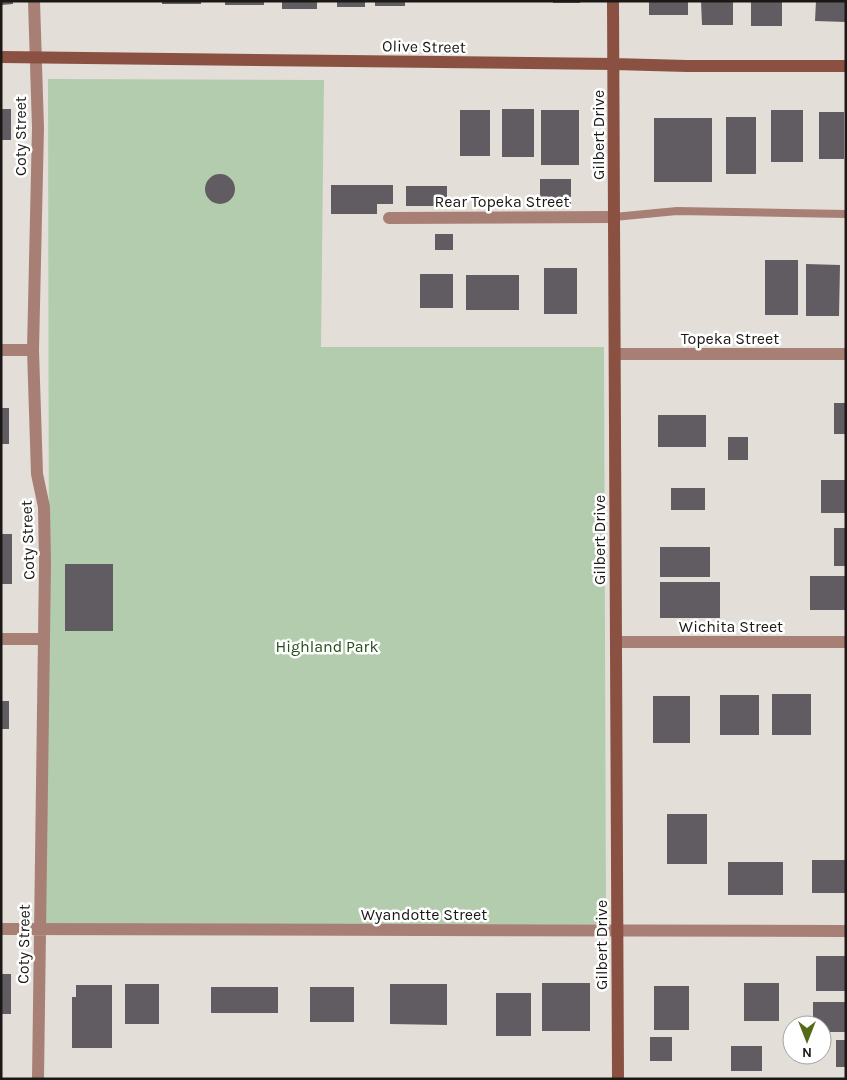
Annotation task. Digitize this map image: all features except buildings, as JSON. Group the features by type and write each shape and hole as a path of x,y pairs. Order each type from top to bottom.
{"street":[{"name":"Coty Street","path":"34,1 38,128 33,350 37,474 44,507 38,1079"},
{"name":"Gilbert Drive","path":"613,1 618,1079"},
{"name":"Olive Street","path":"1,57 687,66 846,66"},
{"name":"Rear Topeka Street","path":"389,218 614,217"},
{"path":"1,350 33,350"},
{"name":"Topeka Street","path":"615,354 846,354"},
{"path":"1,639 44,639"},
{"name":"Wichita Street","path":"616,642 846,642"},
{"name":"Wyandotte Street","path":"1,929 846,930"}],"lane":[{"path":"614,217 677,211 846,214"}],"green space":[{"name":"Highland Park","path":"48,79 324,80 321,347 604,347 606,924 45,925 49,630"}]}
